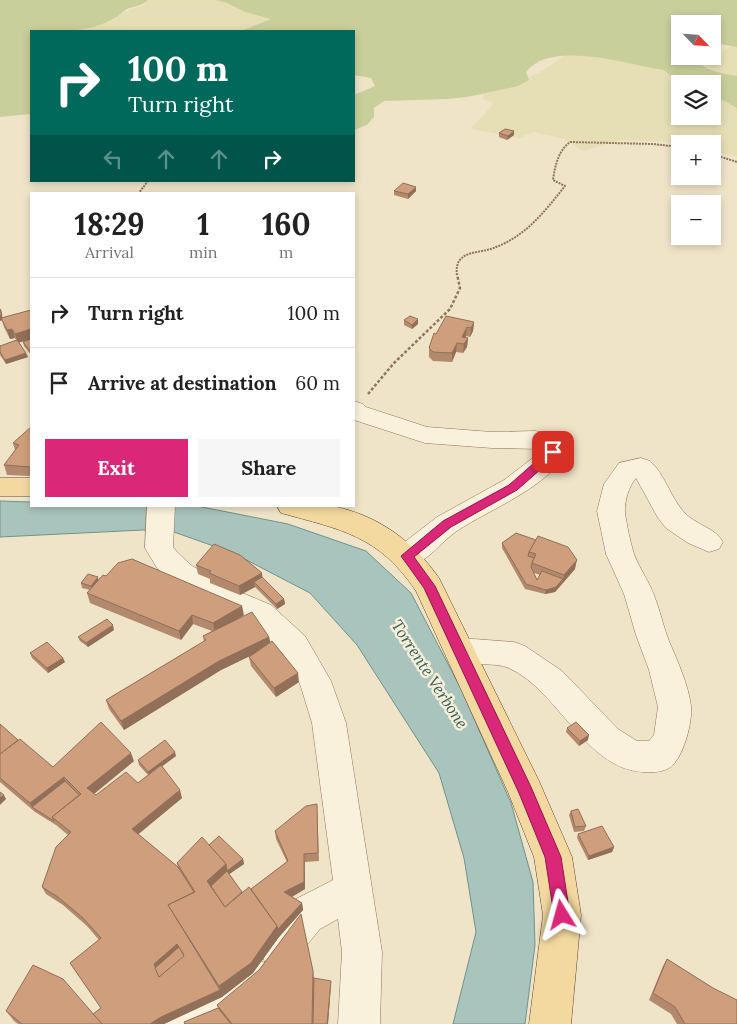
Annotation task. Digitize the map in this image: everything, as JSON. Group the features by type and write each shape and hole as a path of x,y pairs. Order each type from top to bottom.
{"main road":[{"path":"0,486 30,487"},
{"path":"296,507 317,511 370,530 407,556 429,586 526,792 553,857 562,915 550,1024"}],"street":[{"path":"355,411 425,435 492,440 535,439 551,442 555,446 547,460 513,487 447,524 407,556"},
{"path":"460,651 514,655 551,680 606,739 631,756 658,757 670,739 675,707 665,670 651,635 639,594 620,554 611,511 617,484 628,469 642,467 652,478 668,513 685,529 709,542"},
{"path":"161,507 159,548 167,560 182,574 229,600 260,613 294,645 315,681 329,724 362,952 359,1024"},
{"path":"178,1024 232,995 268,962 306,915 353,890"}],"path":[{"path":"355,411 394,363 450,309 460,288 456,271 458,262 463,256 495,248 515,238 537,221 560,192 564,186 553,180 553,173 554,166 565,145 570,142 593,145 636,143 671,145"},
{"path":"721,157 737,162"},
{"path":"140,192 147,182"}],"shaded area":[{"path":"148,0 215,0 227,3 245,12 272,19 244,30 74,30 112,20 119,14 145,4"},
{"path":"737,41 737,157 721,153 721,135 671,135 671,142 620,140 583,151 564,139 534,132 519,138 471,129 494,103 483,99 485,88 513,85 544,70 566,55 593,51 649,63 671,60 671,65 721,65 721,53"}],"green space":[{"path":"0,0 148,0 141,5 127,9 111,20 92,27 72,30 30,30 30,114 0,117"},
{"path":"215,0 737,0 737,47 721,44 721,15 671,15 671,65 702,65 718,72 737,76 737,108 721,99 721,75 671,76 664,70 612,60 591,57 553,57 538,62 526,72 529,80 518,86 467,97 384,101 374,108 374,117 367,125 355,130 355,95 375,86 371,78 355,75 355,30 244,30 271,19 245,12 227,3"}],"water":[{"name":"Torrente Verbone","path":"0,501 30,502 30,507 202,507 288,524 366,551 411,593 461,689 511,803 533,882 535,945 525,1024 453,1024 476,932 464,858 439,773 357,645 310,593 233,553 174,532 143,530 0,537"}],"building":[{"path":"505,129 514,131 508,136 499,133"},
{"path":"403,183 416,187 408,194 394,191"},
{"path":"30,310 30,329 15,334 12,329 7,330 1,318"},
{"path":"410,316 418,319 412,325 404,320"},
{"path":"446,316 474,322 471,328 467,327 462,337 468,338 464,344 457,343 452,353 433,352 429,348 434,333 436,334"},
{"path":"30,339 30,351 23,342"},
{"path":"17,340 26,353 5,360 0,352 0,346"},
{"path":"30,428 30,467 4,465 19,445 13,443"},
{"path":"516,533 536,540 528,556 534,558 531,567 537,580 542,571 563,579 556,587 546,590 526,584 502,543"},
{"path":"538,536 568,547 577,560 564,575 532,563 536,554 529,552"},
{"path":"214,544 240,555 262,573 239,586 196,565"},
{"path":"132,559 242,606 213,623 192,615 179,631 87,593 103,575 106,576 118,563"},
{"path":"88,574 98,577 91,586 81,583"},
{"path":"262,577 284,599 276,604 254,582"},
{"path":"252,612 269,637 219,661 121,721 106,700 206,640 203,636"},
{"path":"107,619 113,625 86,643 78,637"},
{"path":"272,641 298,673 274,688 249,657"},
{"path":"47,642 63,658 47,668 30,653"},
{"path":"101,722 131,753 87,788 96,795 126,772 138,783 161,765 180,790 132,829 178,867 194,892 168,905 220,990 150,1024 102,1024 93,1014 101,1008 70,963 101,938 83,918 58,897 42,887 56,847 71,832 52,817 81,794 64,777 30,803 0,778 0,754 20,739 53,767","holes":["177,944 184,955 159,977 154,964"]},
{"path":"576,722 589,735 580,741 567,728"},
{"path":"0,724 18,740 0,754"},
{"path":"165,740 175,752 148,772 138,760"},
{"path":"65,781 79,795 52,817 54,821 32,807"},
{"path":"317,804 318,853 304,854 304,882 284,892 302,903 278,929 251,889 288,861 275,831 306,806"},
{"path":"578,809 586,826 575,827 571,811"},
{"path":"602,826 614,847 589,856 578,834"},
{"path":"219,836 243,859 227,871 226,864 209,845"},
{"path":"202,837 226,864 207,881 225,907 249,887 277,926 251,963 219,986 168,905 195,892 177,863"},
{"path":"227,871 242,892 225,907 211,886"},
{"path":"301,914 313,971 312,1024 232,1024 217,1005 259,970"},
{"path":"179,947 184,956 159,977 155,968"},
{"path":"667,959 713,988 737,1000 737,1024 685,1024 675,1007 653,993"},
{"path":"33,965 63,979 102,1024 22,1024 6,1011"},
{"path":"314,978 331,981 327,1024 313,1024"},
{"path":"218,1008 231,1024 185,1024 184,1022"}],"route":[{"path":"553,452 547,460 513,487 447,524 407,556 429,586 526,792 553,857 562,915"}]}
